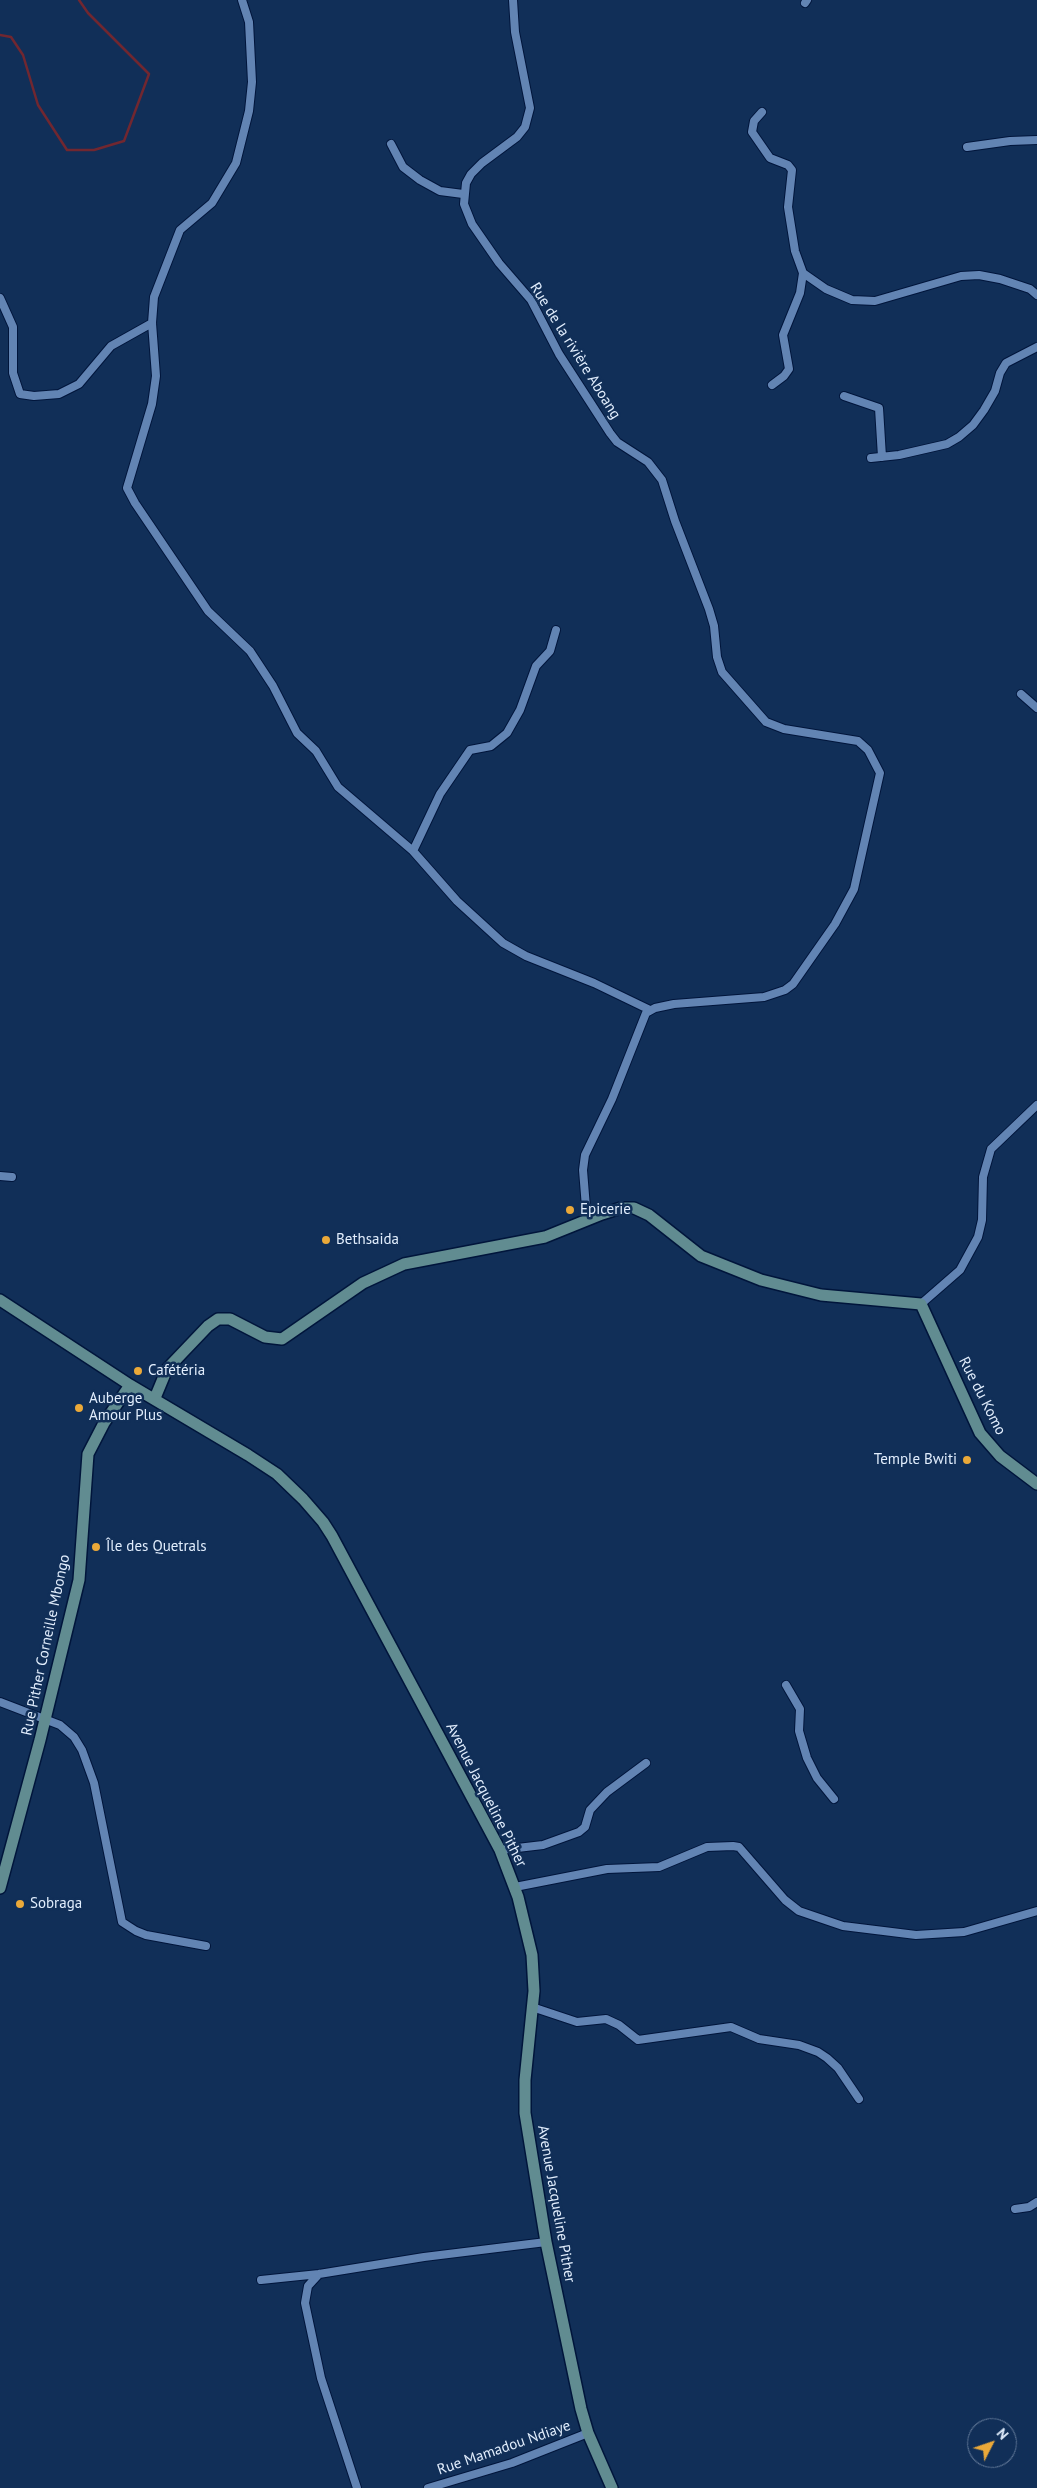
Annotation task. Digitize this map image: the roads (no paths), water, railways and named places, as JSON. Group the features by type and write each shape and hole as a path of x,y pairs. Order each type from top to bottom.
{"street":[{"path":"242,0 249,22 252,82 249,111 236,163 212,203 180,230 154,297 152,323 156,376 152,404 127,488 208,611 250,651 273,686 297,732 316,751 338,787 413,851 457,901 503,943 526,956 602,987 650,1010 642,1021 612,1098 585,1155 583,1170 587,1220"},
{"path":"391,144 403,167 420,180 440,191 463,194 471,174 517,137 528,117 530,108 516,41 513,0"},
{"path":"762,112 754,121 752,132 770,158 788,165 792,170 788,207 795,251 803,273 800,293 783,335 789,369 784,376 772,385"},
{"path":"967,147 1010,141 1037,140"},
{"name":"Rue de la rivière Aboang","path":"463,194 464,204 472,224 499,263 531,300 559,354 610,432 617,442 648,462 662,480 675,521 709,609 714,626 717,657 722,672 766,722 784,729 858,741 868,750 880,773 854,890 835,924 793,984 785,990 764,997 674,1004 650,1010"},
{"path":"803,273 826,289 852,300 875,301 961,276 979,275 1000,279 1030,289 1037,294"},
{"path":"0,298 13,327 12,374 20,394 34,396 59,394 79,384 111,346 152,323"},
{"path":"871,458 882,458 947,444 959,437 973,425 984,410 995,391 1000,373 1006,363 1037,347"},
{"path":"844,396 879,408 882,458"},
{"path":"413,851 440,794 470,750 491,746 507,733 520,710 536,666 550,651 556,630"},
{"path":"1020,694 1037,708"},
{"path":"155,1398 167,1369 208,1326 218,1319 230,1319 265,1337 282,1338 363,1283 396,1267 432,1257 545,1237 621,1208 634,1208 649,1215 701,1256 761,1280 821,1295 922,1304 954,1277 975,1244 981,1230 984,1177 991,1149 1037,1105"},
{"path":"0,1176 12,1177"},
{"name":"Avenue Jacqueline Pither","path":"0,1300 130,1385 155,1398 277,1474 296,1491 323,1522 500,1850 515,1887 532,1955 534,1979 525,2080 525,2113 546,2242 572,2370 588,2433 612,2488"},
{"name":"Rue du Komo","path":"922,1304 980,1433 1000,1456 1037,1484"},
{"name":"Rue Pither Corneille Mbongo","path":"0,1888 45,1718 81,1565 88,1454 104,1423 130,1385"},
{"path":"786,1685 800,1709 799,1731 807,1758 817,1778 834,1799"},
{"path":"0,1702 60,1725 74,1737 82,1750 94,1783 122,1922 146,1935 206,1946"},
{"path":"500,1850 544,1845 579,1832 585,1827 590,1810 607,1792 646,1763"},
{"path":"515,1887 607,1869 658,1866 707,1847 733,1846 739,1847 785,1900 799,1910 843,1926 916,1935 964,1932 1037,1911"},
{"path":"532,2007 577,2022 606,2019 619,2025 638,2040 731,2027 759,2039 799,2045 818,2052 827,2058 838,2068 859,2099"},
{"path":"1016,2209 1029,2207 1037,2202"},
{"path":"261,2280 319,2274 424,2257 546,2242"},
{"path":"319,2274 308,2286 304,2304 320,2378 357,2488"},
{"name":"Rue Mamadou Ndiaye","path":"428,2488 512,2462 588,2433"}],"waterway":[{"path":"0,35 11,37 23,55 38,105 67,150 94,150 124,141 149,74 88,13 79,0"}],"place":[{"name":"Epicerie","path":"570,1210"},
{"name":"Bethsaida","path":"326,1240"},
{"name":"Cafétéria","path":"138,1371"},
{"name":"Auberge Amour Plus","path":"79,1408"},
{"name":"Temple Bwiti","path":"967,1460"},
{"name":"Île des Quetrals","path":"96,1547"},
{"name":"Sobraga","path":"20,1904"}]}
